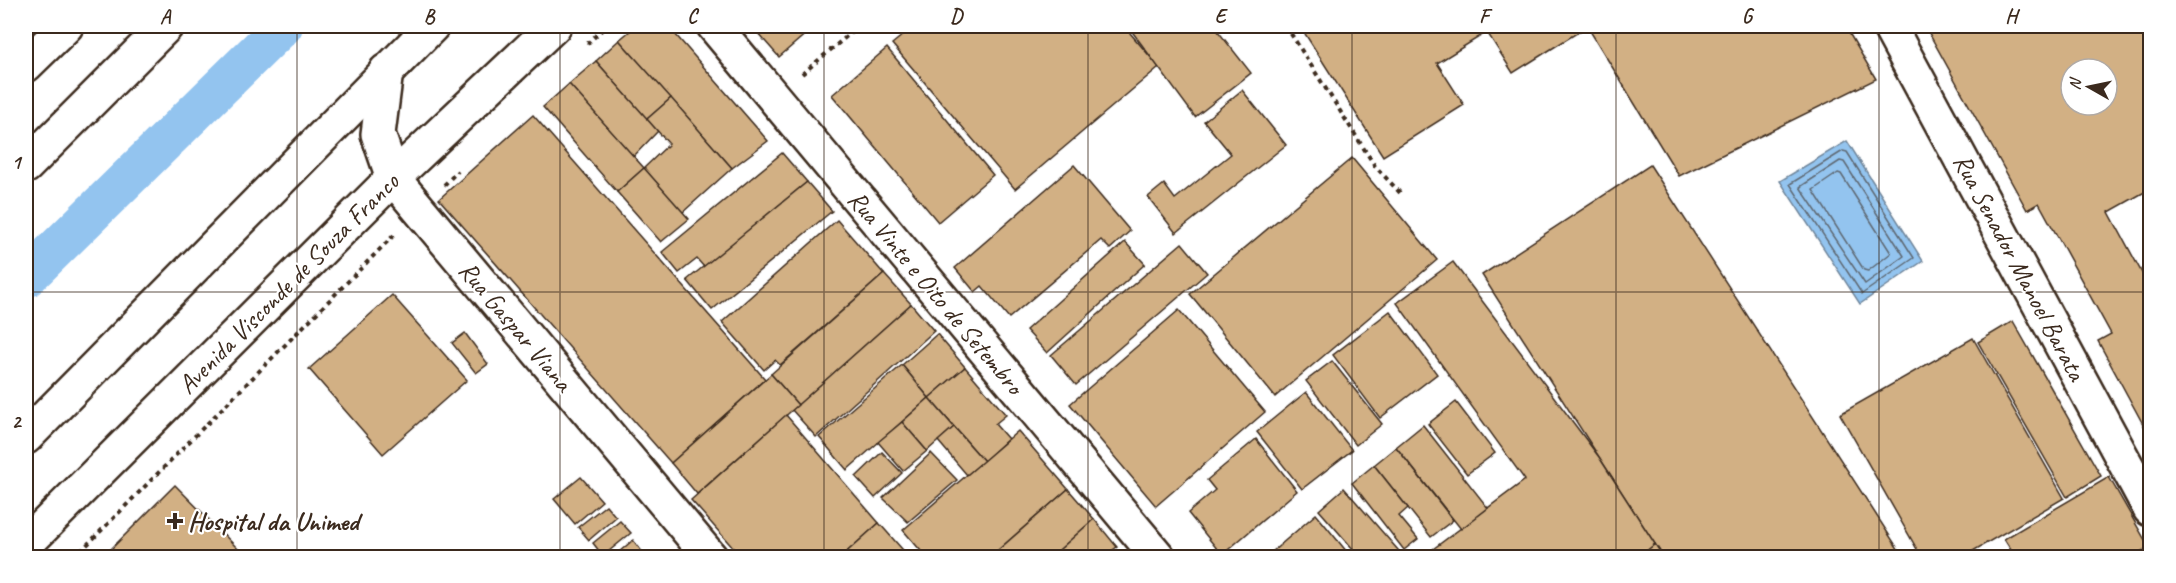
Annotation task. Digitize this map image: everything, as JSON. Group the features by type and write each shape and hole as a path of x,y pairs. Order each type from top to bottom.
{"main road":[{"path":"26,65 66,26"},
{"path":"26,166 166,26"},
{"path":"26,437 432,26"},
{"name":"Avenida Visconde de Souza Franco","path":"26,544 393,178 554,26"},
{"name":"Rua Vinte e Oito de Setembro","path":"714,26 1159,558"},
{"name":"Rua Senador Manoel Barata","path":"1889,26 2151,509"},
{"name":"Rua Gaspar Viana","path":"386,71 378,134 393,178 711,558"}],"path":[{"path":"580,51 606,26"},
{"path":"774,97 859,26"},
{"path":"1286,26 1375,166 1403,196"},
{"path":"74,558 461,168"}],"water":[{"path":"1847,141 1923,261 1860,304 1780,181"}],"building":[{"path":"636,26 668,26 768,141 732,168 619,40"},
{"path":"765,26 815,26 779,57 757,32"},
{"path":"914,26 1124,26 1159,67 1015,189 892,44"},
{"path":"1128,26 1214,26 1251,73 1195,117"},
{"path":"1300,26 1576,26 1580,31 1513,73 1487,32 1437,63 1464,105 1383,156"},
{"path":"1587,26 1845,26 1876,79 1679,176"},
{"path":"1925,26 2150,26 2150,189 2109,212 2150,288 2150,437 2098,341 2111,334 2039,203 2027,210"},
{"path":"619,40 671,98 647,119 596,61"},
{"path":"887,48 993,175 938,222 832,95"},
{"path":"596,61 658,131 633,157 569,84"},
{"path":"569,84 644,168 617,192 543,107"},
{"path":"1242,90 1286,145 1176,233 1148,197 1164,184 1175,199 1231,154 1204,121"},
{"path":"671,98 732,168 682,213 644,168 669,144 647,119"},
{"path":"533,115 765,379 671,463 439,199"},
{"path":"782,153 807,182 704,267 697,259 679,273 662,252"},
{"path":"1352,158 1437,260 1275,397 1190,294"},
{"path":"1074,165 1130,231 1110,249 1101,240 1009,318 982,286 975,292 955,268"},
{"path":"1650,165 1904,558 1664,558 1482,275"},
{"path":"644,168 689,219 661,242 617,192"},
{"path":"807,182 832,211 712,310 687,280"},
{"path":"837,220 884,274 780,365 775,360 764,370 722,322"},
{"path":"1125,242 1145,264 1047,353 1026,330"},
{"path":"1182,243 1207,273 1076,385 1051,355"},
{"path":"1453,262 1599,457 1655,544 1638,558 1421,558 1525,480 1397,303"},
{"path":"884,274 911,304 798,405 771,374"},
{"path":"392,295 467,380 383,454 309,369"},
{"path":"911,304 934,331 816,437 792,410"},
{"path":"1179,310 1265,412 1156,506 1070,404"},
{"path":"1390,311 1437,374 1380,418 1333,355"},
{"path":"2013,321 2101,476 2067,497 1978,342"},
{"path":"465,333 488,364 476,373 452,343"},
{"path":"937,334 965,367 929,398 902,365"},
{"path":"1973,338 2064,498 1961,558 1922,558 1840,414"},
{"path":"1332,361 1382,424 1356,445 1306,381"},
{"path":"902,365 929,398 847,470 819,437"},
{"path":"965,367 1006,415 995,424 1008,439 984,461 929,398"},
{"path":"771,374 798,405 697,494 671,463"},
{"path":"1306,392 1352,450 1302,489 1257,432"},
{"path":"929,398 954,427 927,451 902,422"},
{"path":"1456,402 1495,453 1467,474 1428,424"},
{"path":"786,415 879,523 840,558 742,558 691,500"},
{"path":"902,422 927,451 903,471 878,442"},
{"path":"1423,425 1488,508 1461,529 1396,447"},
{"path":"954,427 984,461 967,475 938,441"},
{"path":"1018,431 1068,489 989,558 927,558 903,530"},
{"path":"1256,439 1297,491 1222,555 1188,513 1215,490 1207,480"},
{"path":"1396,447 1453,520 1431,537 1374,465"},
{"path":"882,452 902,473 875,498 856,477"},
{"path":"931,453 957,480 908,522 883,498"},
{"path":"1374,465 1408,508 1399,516 1418,539 1404,550 1352,483"},
{"path":"581,477 602,501 575,524 554,499"},
{"path":"2109,477 2149,547 2130,558 2016,558 2004,539"},
{"name":"Hospital da Unimed","path":"175,485 247,558 102,558"},
{"path":"1344,488 1405,558 1361,558 1319,510"},
{"path":"1068,489 1094,519 1050,558 989,558"},
{"path":"606,505 616,517 589,540 578,527"},
{"path":"1316,514 1352,558 1265,558"},
{"path":"1094,519 1117,547 1101,558 1050,558"},
{"path":"620,521 631,533 603,556 593,543"},
{"path":"879,523 910,558 840,558"},
{"path":"633,540 647,558 612,558"},
{"path":"1655,544 1664,558 1638,558"}],"waterway":[{"path":"26,278 283,26"}],"place":[{"name":"Hospital da Unimed","path":"175,521"}]}
